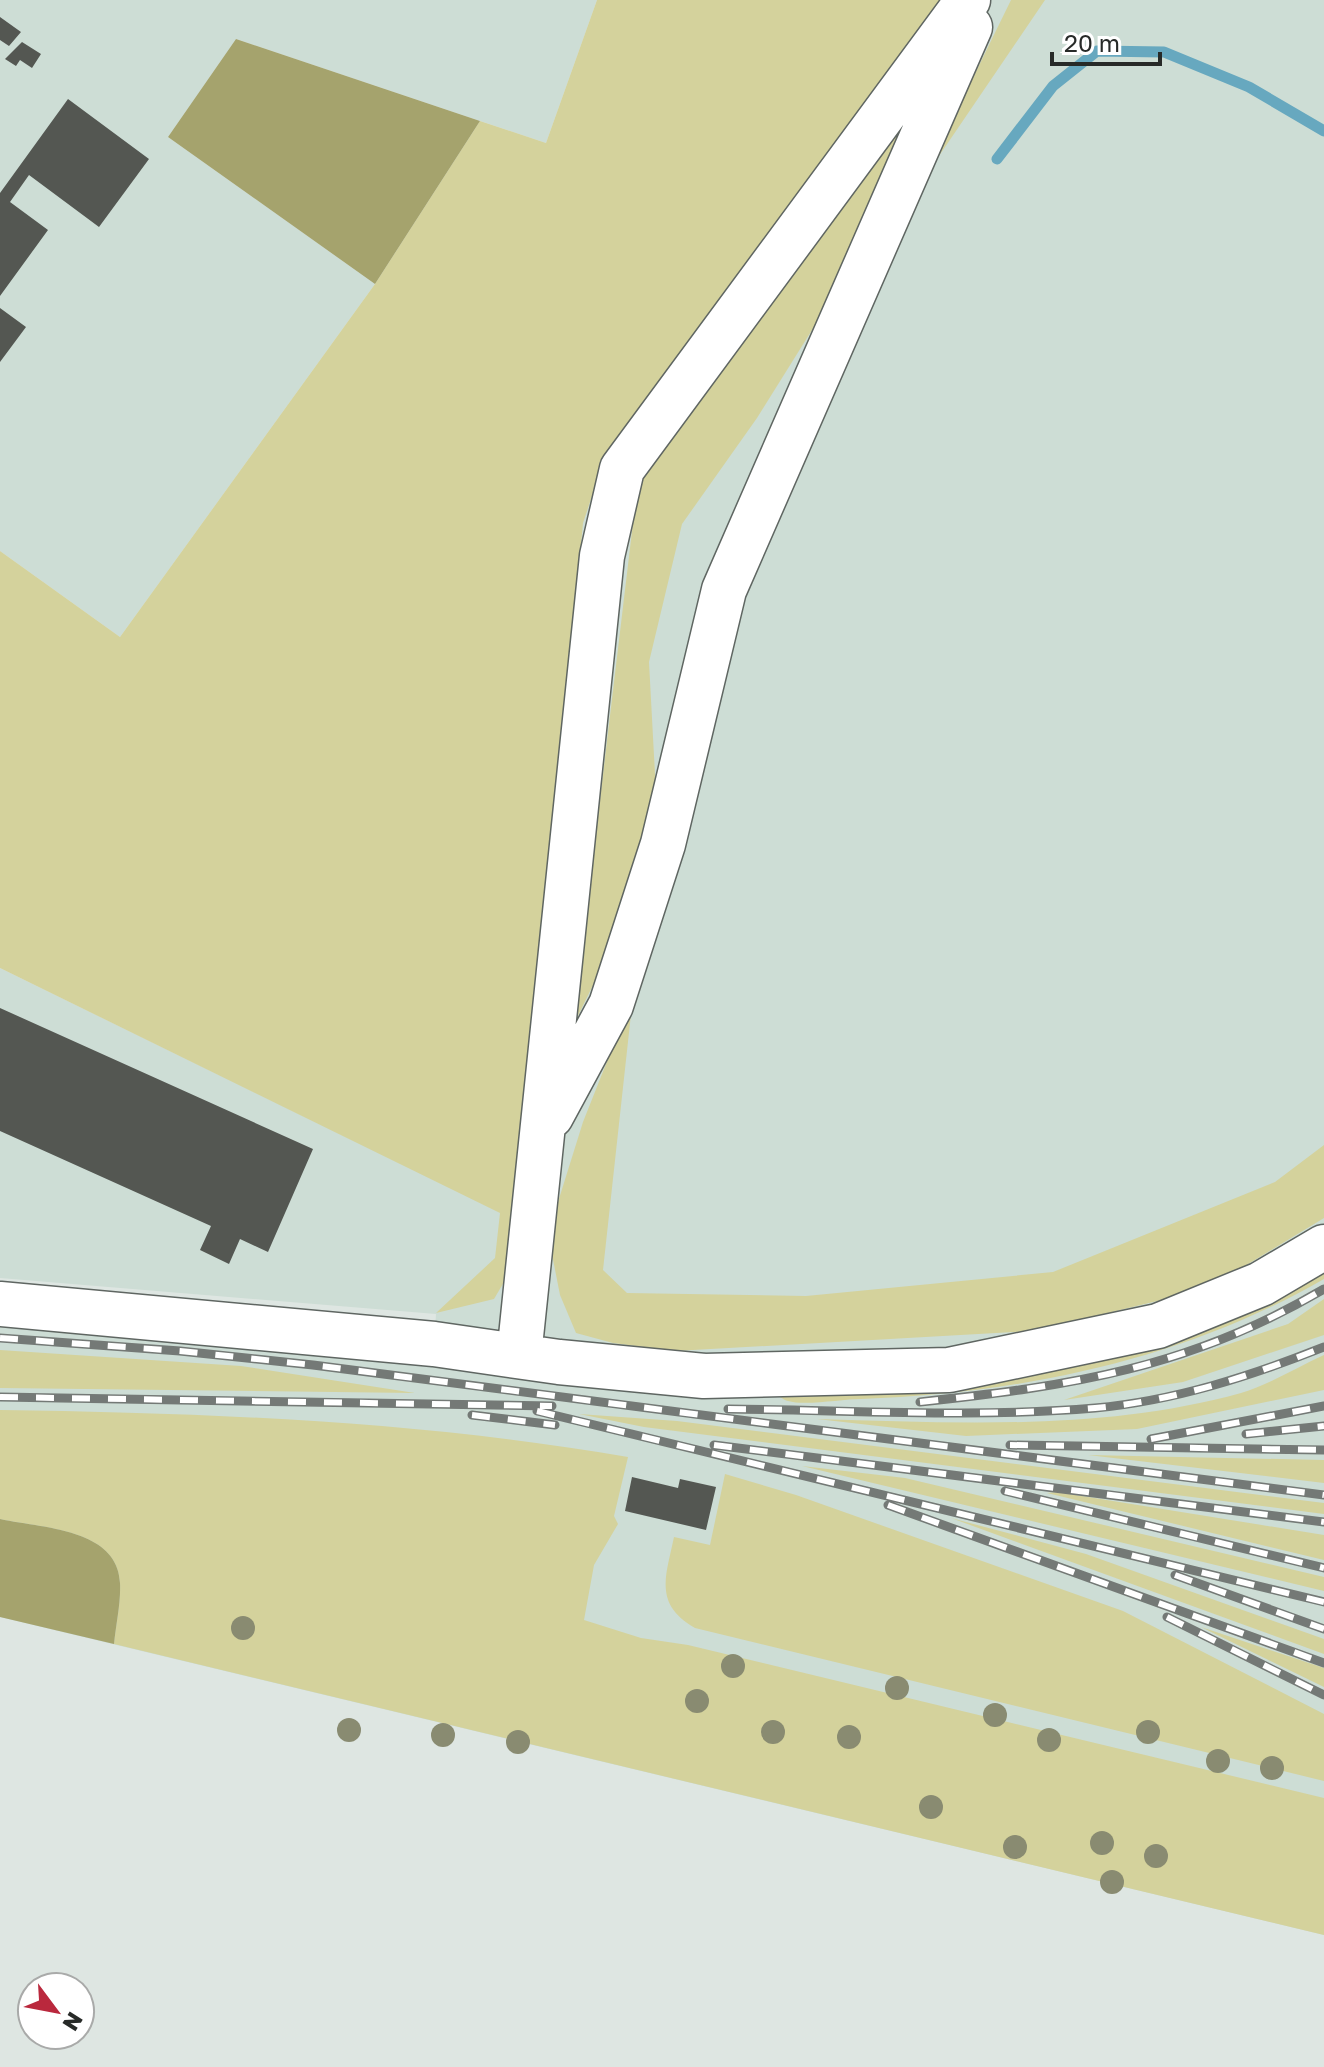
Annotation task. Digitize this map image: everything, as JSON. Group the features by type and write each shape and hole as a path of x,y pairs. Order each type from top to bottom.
{"lane":[{"path":"519,1356 602,556 622,469 968,0"},
{"path":"542,1132 611,1005 663,844 724,590 982,0"},
{"path":"0,1304 434,1344 704,1376 949,1370 1158,1326 1261,1284 1324,1247"}],"shaded area":[{"path":"0,0 597,0 546,143 236,39 168,137 375,284 120,637 0,551"},
{"path":"597,0 944,0 602,466 583,523 513,1267 494,1299 436,1313 495,1258 500,1213 0,968 0,551 120,637 375,284 480,121 546,143"},
{"path":"921,0 1324,0 1324,1935 0,1617 0,1319 433,1362 436,1314 0,1278 0,968 500,1212 572,489"},
{"path":"1011,0 1045,0 924,178"},
{"path":"236,39 480,121 375,284 168,137"},
{"path":"911,105 842,282 757,418 682,524 649,662 656,793 617,936 573,1026 638,481"},
{"path":"633,996 603,1270 627,1293 806,1296 1053,1272 1275,1182 1324,1145 1324,1218 1207,1289 1033,1331 675,1351 613,1343 576,1333 560,1295 548,1234 583,1122"},
{"path":"1324,1264 1324,1279 1270,1307 1215,1331 1100,1367 1042,1380 922,1395 804,1403 786,1400 772,1392 869,1389"},
{"path":"1324,1299 1324,1335 1183,1382 1064,1400 1288,1324"},
{"path":"0,1350 241,1366 415,1393 0,1388"},
{"path":"1324,1355 1324,1390 1137,1429 966,1436 817,1419 977,1423 1137,1414 1251,1390"},
{"path":"0,1410 315,1421 472,1435 628,1457 614,1516 618,1524 594,1565 584,1620 641,1638 688,1645 1324,1798 1324,1935 114,1644 120,1583 116,1565 106,1551 74,1534 0,1519"},
{"path":"579,1414 677,1421 1324,1503 1324,1514 644,1427"},
{"path":"1088,1455 1324,1460 1324,1483"},
{"path":"802,1466 905,1478 1324,1577 1324,1591"},
{"path":"725,1474 796,1495 1123,1611 1324,1714 1324,1781 695,1628 682,1619 668,1599 668,1564 674,1537 710,1545"},
{"path":"1057,1492 1324,1535 1324,1560 1047,1493"},
{"path":"951,1518 1086,1554 1324,1639 1324,1654"},
{"path":"0,1519 74,1534 106,1551 116,1565 120,1583 114,1644 0,1617"},
{"path":"1201,1627 1324,1668 1324,1687"}],"building":[{"path":"0,17 21,32 9,46 0,40"},
{"path":"22,42 41,54 32,68 20,60 16,66 5,59"},
{"path":"68,99 149,159 99,227 29,175 10,202 48,230 0,296 0,193"},
{"path":"0,308 26,327 0,362"},
{"path":"0,1008 313,1149 268,1252 240,1239 229,1264 200,1250 211,1226 0,1131"},
{"path":"632,1477 678,1488 680,1479 716,1487 706,1530 625,1511"}],"waterway":[{"path":"997,159 1053,86 1097,51 1164,52 1249,87 1324,131"}],"railway":[{"path":"920,1402 1028,1389 1128,1369 1226,1338 1324,1289"},
{"path":"0,1338 180,1351 313,1365 1324,1495"},
{"path":"728,1409 957,1413 1125,1405 1212,1386 1324,1347"},
{"path":"0,1397 552,1406"},
{"path":"1151,1439 1324,1406"},
{"path":"537,1411 1324,1602"},
{"path":"472,1415 555,1425"},
{"path":"1246,1434 1324,1426"},
{"path":"714,1445 1324,1522"},
{"path":"1010,1445 1324,1450"},
{"path":"1005,1491 1324,1568"},
{"path":"888,1505 1324,1663"},
{"path":"1175,1575 1324,1629"},
{"path":"1167,1617 1324,1695"}]}
